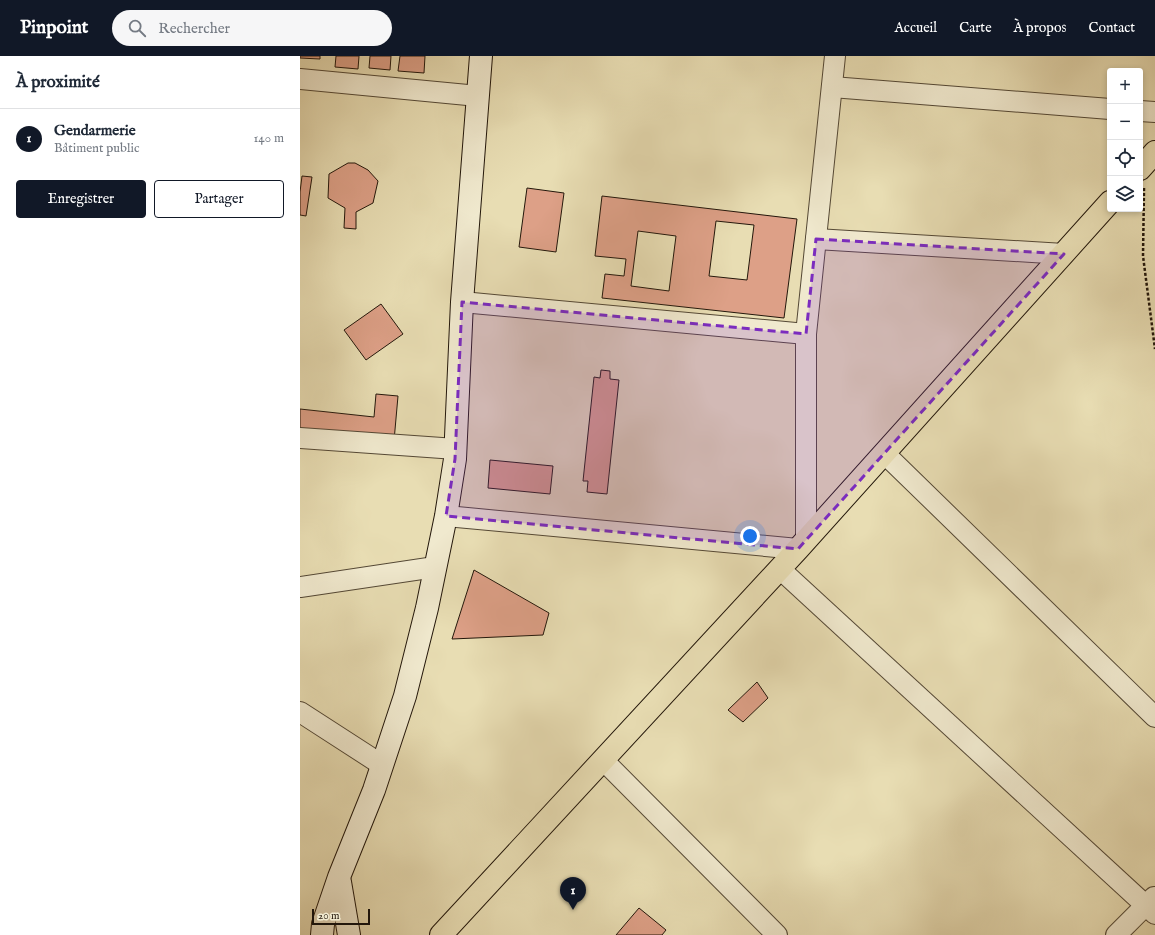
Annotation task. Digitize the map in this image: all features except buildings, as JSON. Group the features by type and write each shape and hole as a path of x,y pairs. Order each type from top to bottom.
{"main road":[{"path":"441,935 802,545 1107,205"}],"street":[{"path":"322,935 323,924 339,877 374,790 405,696 427,608 446,516 456,450 462,302 480,56"},
{"path":"446,516 802,545 806,334 835,56"},
{"path":"300,79 478,96"},
{"path":"832,87 1107,109"},
{"path":"1143,111 1155,112"},
{"path":"816,239 1064,254"},
{"path":"462,302 806,334"},
{"path":"300,438 456,450"},
{"path":"884,453 1155,717"},
{"path":"300,587 435,567"},
{"path":"780,569 1152,905 1116,935"},
{"path":"300,712 382,765"},
{"path":"602,760 777,935"},
{"path":"339,877 348,935"}],"path":[{"path":"1146,162 1143,256 1155,349"}],"highlighted area":[{"path":"816,239 1064,254 798,549 446,516 455,459 462,302 806,334"}],"place":[{"name":"Gendarmerie","path":"573,910"}]}
